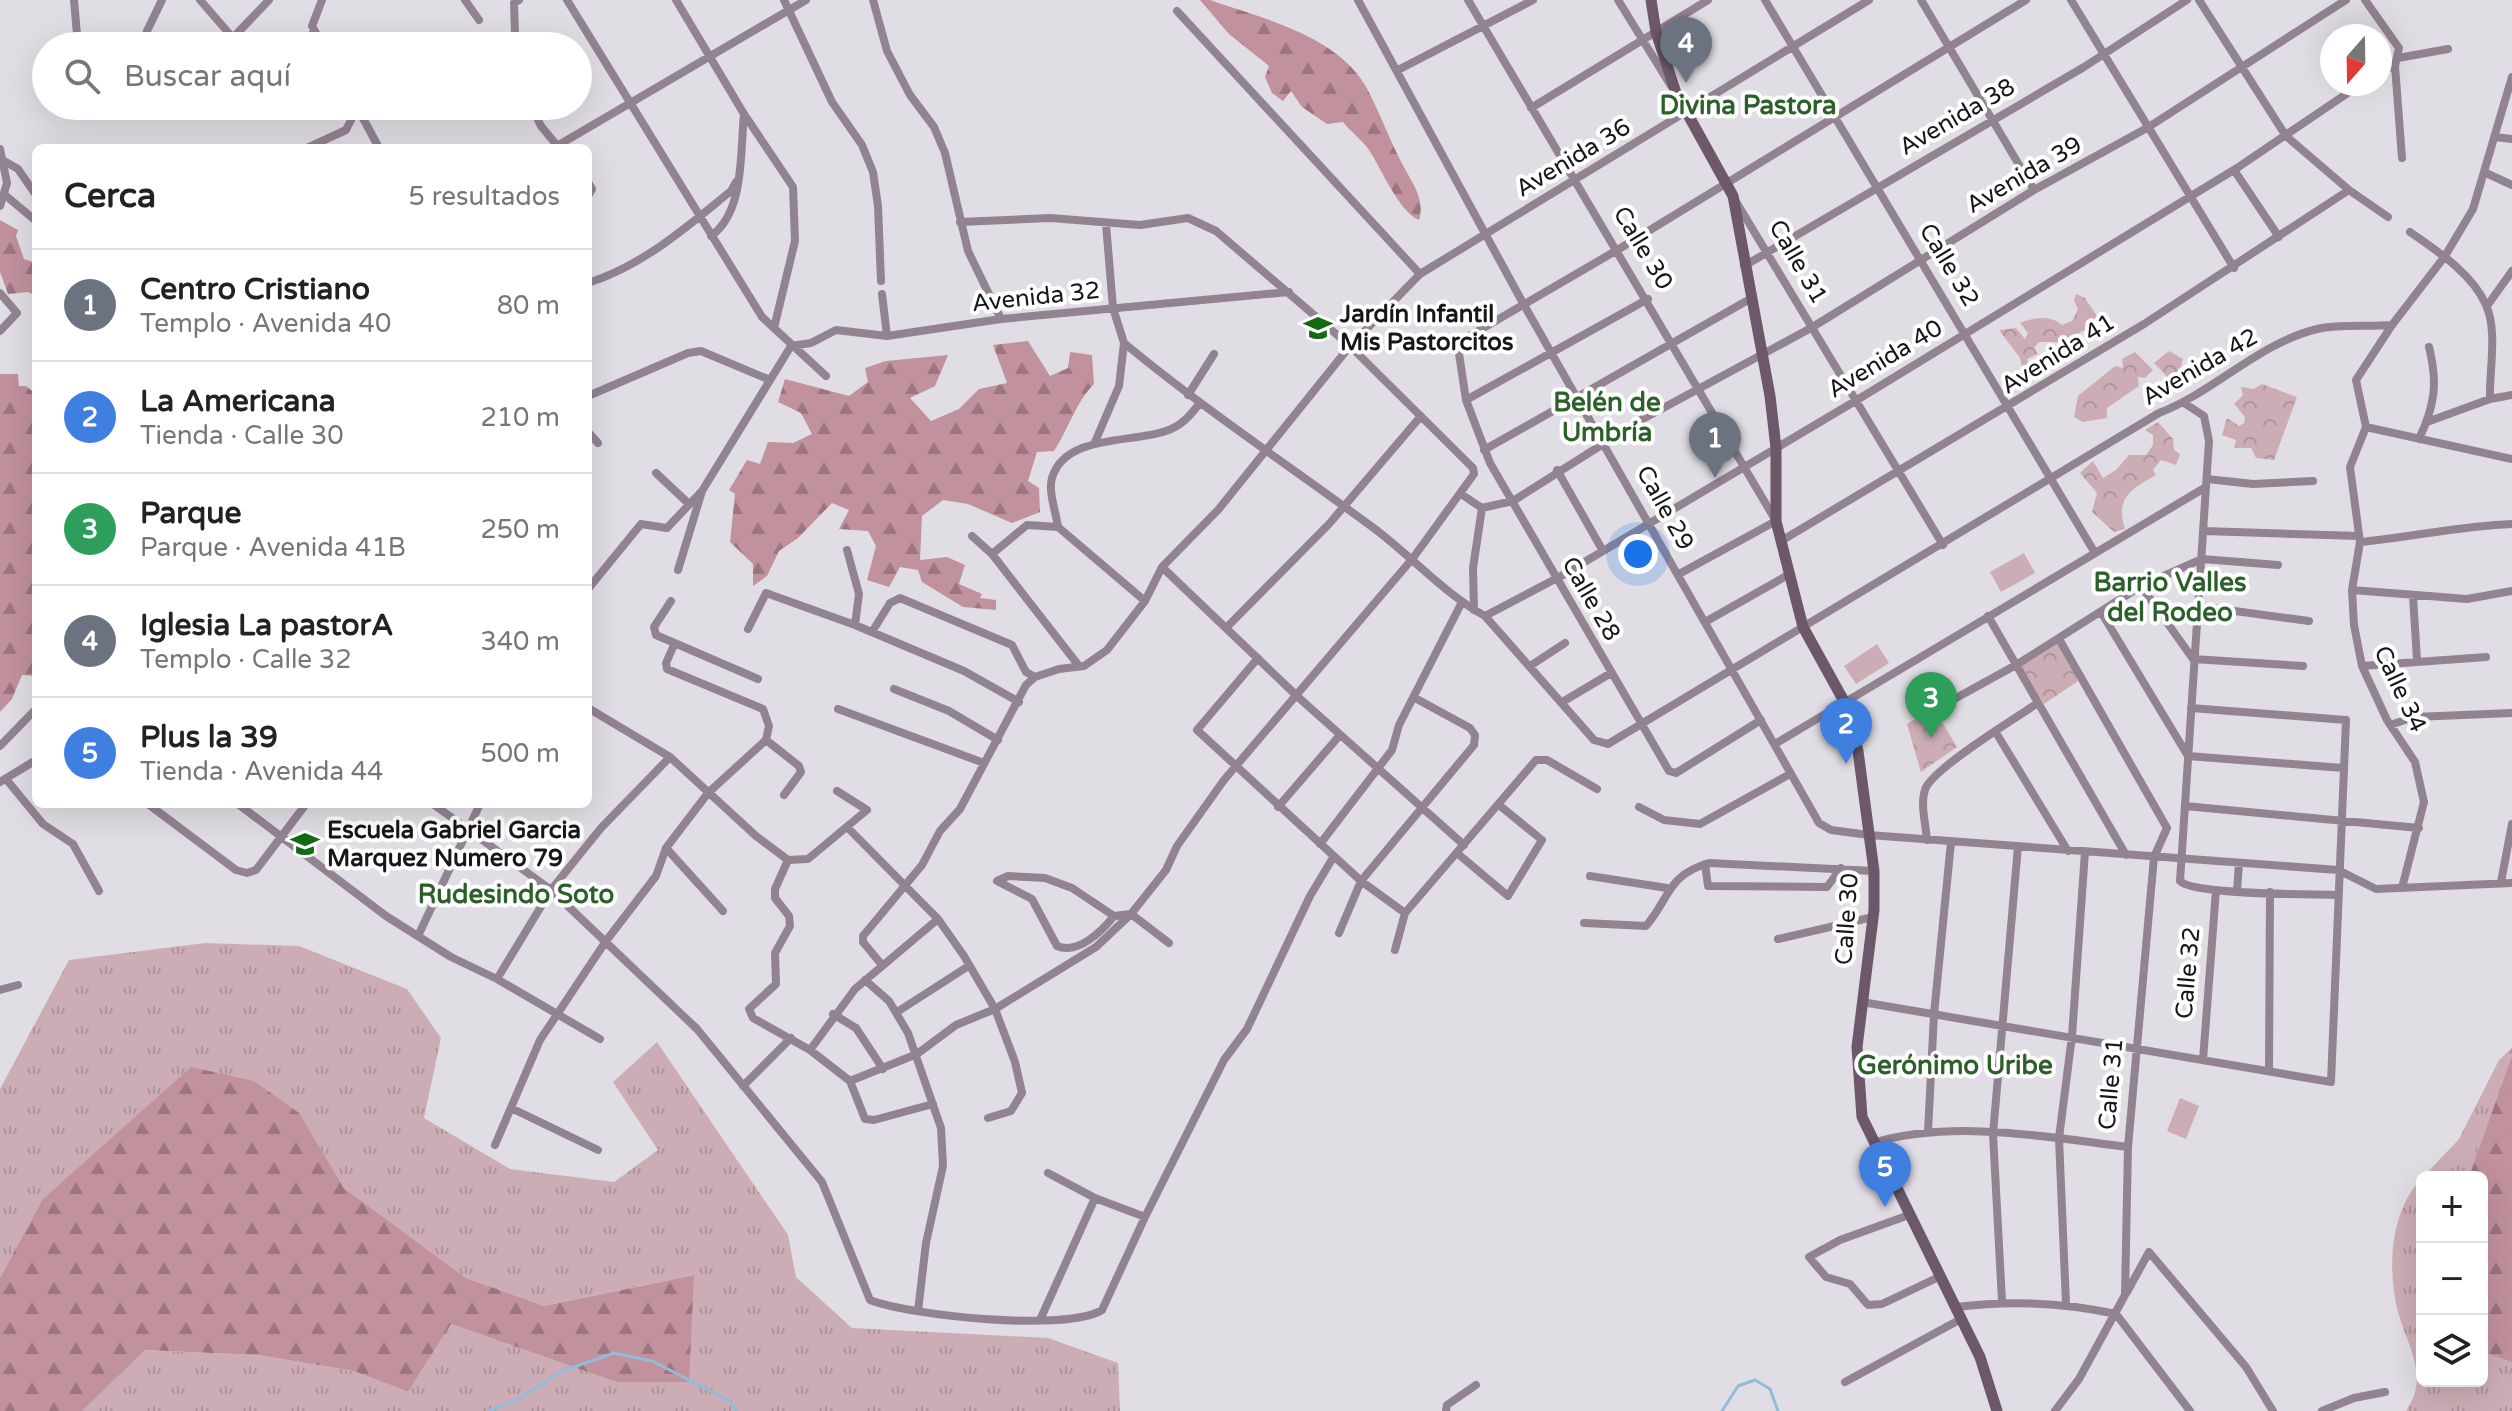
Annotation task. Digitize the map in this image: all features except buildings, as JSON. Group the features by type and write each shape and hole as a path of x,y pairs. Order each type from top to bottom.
{"main road":[{"path":"1651,0 1656,32 1676,93"},
{"name":"Calle 31","path":"1676,93 1733,196"},
{"name":"Calle 30","path":"1733,196 1750,299 1763,354 1776,448 1776,521 1788,575 1803,627 1845,703 1858,751 1874,871 1873,917 1862,1002 1858,1084 1862,1117 1980,1357 1997,1411"}],"street":[{"path":"74,0 77,32"},
{"path":"147,31 162,0"},
{"path":"200,0 228,32"},
{"path":"239,32 269,0"},
{"path":"315,31 314,11 322,0"},
{"path":"465,0 479,20"},
{"path":"567,0 586,32"},
{"path":"676,0 744,114 793,187 795,241 774,328"},
{"path":"784,0 832,102 862,145 873,172 878,206 881,281"},
{"path":"563,144 627,103 806,0"},
{"path":"873,0 887,51 910,95 934,127 945,153 968,251 1001,319"},
{"name":"Calle 29","path":"1358,0 1524,305 1651,522 1819,823 1831,830 1869,835 2338,870"},
{"name":"Calle 30","path":"1468,0 1619,249 1776,521"},
{"path":"1398,70 1533,0"},
{"name":"Calle 31","path":"1618,0 1640,41 1676,93"},
{"path":"1531,108 1708,0"},
{"name":"Calle 32","path":"1765,0 2095,553"},
{"name":"Avenida 36","path":"1035,677 1079,666 1097,659 1107,650 1145,601 1162,567 1267,454 1350,346 1420,274 1869,0"},
{"path":"1921,0 1990,121 2034,190"},
{"path":"1524,305 2026,0"},
{"path":"2071,0 2234,268"},
{"name":"Avenida 38","path":"1744,266 2102,55 2187,0"},
{"path":"2199,0 2286,136 2349,190 2388,217"},
{"name":"Avenida 39","path":"1513,501 1557,470 1811,328 2034,190 2147,128 2346,0"},
{"path":"2365,0 2399,48 2396,62 2402,158"},
{"path":"515,32 516,1"},
{"path":"1177,11 1420,274"},
{"path":"592,43 762,317 826,376"},
{"path":"2392,64 2448,49"},
{"path":"2512,77 2473,209 2445,256 2392,325 2356,380 2366,427 2512,459"},
{"name":"Avenida 40","path":"1485,616 1557,578 1857,400 2234,170 2344,96"},
{"path":"711,236 726,223 736,182 744,114"},
{"path":"316,144 346,130 351,120"},
{"path":"364,120 377,144"},
{"path":"538,120 556,144"},
{"path":"2495,137 2512,139"},
{"path":"0,149 4,161 5,195 0,206"},
{"path":"4,161 18,169 32,189"},
{"path":"2234,170 2279,237"},
{"path":"2486,173 2512,185"},
{"path":"592,282 619,273 651,256 731,191 736,182"},
{"name":"Avenida 41","path":"1781,541 2234,268 2349,190"},
{"path":"5,195 32,218"},
{"name":"Calle 31","path":"1733,196 1943,545"},
{"path":"850,1081 917,1054 956,1025 995,1009 1096,947 1131,914 1166,870 1177,846 1234,768 1298,697 1413,558 1474,474 1473,468 1350,346 1216,231 1188,218 1150,224 1106,224 1050,218 960,222"},
{"path":"1095,442 1119,386 1124,343 1113,308 1106,224"},
{"path":"2410,232 2445,256 2487,306 2491,345 2490,399"},
{"path":"2487,306 2512,271"},
{"name":"Avenida 32","path":"791,346 811,343 836,330 887,336 1001,319 1289,292"},
{"path":"0,293 17,313 0,331"},
{"path":"882,294 887,336"},
{"path":"1466,400 1648,299"},
{"path":"1484,450 1750,299"},
{"name":"Calle 28","path":"1524,305 1461,341 1458,347 1466,400 1484,450 1640,726 1669,771 1676,773 1761,720"},
{"name":"Avenida 42","path":"1803,627 2159,413 2184,403 2262,353 2318,329 2392,325"},
{"path":"1124,343 1199,404 1345,507 1413,558 1462,602 1485,616 1564,701 1594,740 1608,744 1803,627"},
{"path":"678,570 702,491 791,346"},
{"path":"2419,439 2433,409 2437,383 2429,347"},
{"path":"592,394 688,353 701,351 770,380"},
{"path":"1188,395 1214,354"},
{"path":"2427,422 2490,399 2512,395"},
{"path":"2184,403 2199,412 2207,422 2202,559 2180,881 2184,885 2216,890 2337,895"},
{"path":"1058,527 1052,475 1071,456 1095,442 1169,430 1181,424 1199,404"},
{"path":"1227,627 1345,507 1421,416"},
{"name":"Calle 34","path":"2366,427 2350,467 2360,539 2352,590 2362,666 2390,725 2415,762 2424,802 2402,888"},
{"path":"592,436 598,443"},
{"path":"1557,470 1603,551"},
{"path":"656,473 688,503"},
{"path":"1775,744 2206,483 2313,481"},
{"path":"592,581 641,524 667,528 702,491"},
{"path":"1461,494 1482,508 1513,501"},
{"path":"1474,610 1473,568 1482,508"},
{"path":"1679,574 1776,521"},
{"path":"2203,531 2360,539 2426,536 2473,525 2512,524"},
{"path":"992,554 1027,525 1058,527 1145,601"},
{"path":"972,536 992,554 1079,666"},
{"path":"847,550 859,594 855,625"},
{"path":"1938,708 2016,665 2141,586 2202,559 2278,565"},
{"path":"1162,567 1298,697 1464,845"},
{"path":"1705,622 1788,575"},
{"path":"2141,586 2193,659"},
{"path":"2352,590 2467,599 2512,591"},
{"path":"748,629 766,593 855,625 964,671 1019,702"},
{"path":"2413,596 2417,660"},
{"path":"872,632 890,603 900,598 1012,645 1026,672 1035,677 1026,685 960,809 940,831 906,886 863,936 863,942 882,965"},
{"path":"671,601 654,627 656,635 758,679"},
{"path":"1320,844 1392,750 1399,725 1462,602"},
{"path":"2198,606 2309,621"},
{"path":"2101,612 2188,756"},
{"path":"1988,616 2126,855"},
{"name":"Calle 31","path":"2055,1411 2079,1379 2125,1295 2128,1147 2136,1047 2154,857 2167,828 2059,639"},
{"path":"1533,669 1565,643"},
{"path":"495,1145 540,1040 606,941 656,876 666,848 708,793 766,740 769,726 763,709 667,669 666,663 674,645"},
{"path":"2362,666 2486,657"},
{"path":"1258,658 1197,730 1234,768 1361,881 1405,913"},
{"path":"2193,659 2303,666"},
{"path":"1564,701 1611,673"},
{"path":"894,689 949,711 998,740"},
{"path":"1339,933 1361,881 1475,739 1470,728 1415,698"},
{"path":"1927,840 1924,795 1927,784 1962,752 2038,703"},
{"path":"1862,1002 2331,1082 2346,720 2191,708"},
{"path":"838,709 984,763"},
{"path":"592,710 670,757 756,836 788,860 808,859 867,810 837,791"},
{"path":"0,746 32,713"},
{"path":"2390,725 2414,717 2512,713"},
{"path":"1995,731 2068,851"},
{"path":"1278,807 1340,735"},
{"path":"766,740 799,766 801,772 784,795"},
{"path":"2188,756 2343,768"},
{"path":"497,979 551,890 601,828 670,757"},
{"path":"1395,950 1405,913 1536,760 1543,758 1597,789"},
{"path":"32,763 3,781 43,824 73,844 99,891"},
{"path":"1639,807 1664,820 1700,824 1790,774"},
{"path":"1457,853 1508,896 1542,840 1499,805"},
{"path":"2185,806 2419,828"},
{"path":"153,808 236,870 247,873 256,870 303,808"},
{"path":"243,808 418,936 600,1039"},
{"path":"439,808 551,890 697,1029 822,1182 870,1300 957,1318 1080,1318 1102,1310 1224,1060 1247,1029 1310,896 1334,856"},
{"path":"418,936 478,808"},
{"path":"2501,882 2512,824"},
{"path":"848,828 938,919 995,1009 1015,1062 1022,1093 1011,1111 988,1118"},
{"path":"1928,1132 1934,1014 1951,842"},
{"path":"2002,1301 1993,1134 2018,846"},
{"path":"666,848 723,911"},
{"path":"2066,1304 2059,1138 2072,1036 2085,852"},
{"path":"788,860 775,889 775,898 789,916 790,926 775,953 776,984 749,1009 753,1018 810,1050 850,1081 865,1119 874,1120 933,1104"},
{"path":"1584,923 1646,926 1667,888 1692,868 1705,864 1750,862 1874,871"},
{"path":"2237,891 2239,863"},
{"path":"1705,864 1706,883 1710,887 1749,889 1827,887 1841,868"},
{"path":"2338,870 2376,889 2512,883"},
{"path":"1114,916 1072,888 1045,878 1008,876 997,881 1032,899 1057,946 1062,949 1087,941 1114,916 1131,914 1169,943"},
{"path":"1590,876 1667,888"},
{"name":"Calle 32","path":"2203,1060 2216,890"},
{"path":"2269,1071 2270,892"},
{"path":"1778,939 1873,917"},
{"path":"810,1050 833,1014 865,980 938,919"},
{"path":"897,1012 967,967"},
{"path":"865,980 897,1012 917,1054 933,1104 944,1154 926,1243 918,1311"},
{"path":"0,990 18,985"},
{"path":"833,1014 856,1028 883,1069"},
{"path":"743,1086 791,1038"},
{"path":"511,1108 598,1150"},
{"path":"1873,1143 1928,1132 2059,1138 2128,1147"},
{"path":"1048,1173 1095,1198 1145,1217"},
{"path":"1040,1320 1095,1198"},
{"path":"1909,1215 1840,1240 1809,1257 1826,1277 1850,1284 1868,1305 1882,1304 1941,1276"},
{"path":"2125,1295 2149,1252 2246,1367 2273,1411"},
{"path":"1845,1382 1958,1313 2002,1301 2066,1304 2116,1314 2190,1411"},
{"path":"1446,1411 1447,1405 1476,1385"},
{"path":"2322,1411 2354,1398 2385,1392"}],"green space":[{"path":"1200,0 1210,0 1296,30 1335,53 1352,68 1365,85 1415,187 1421,206 1419,220 1404,208 1369,150 1343,122 1327,124 1302,107 1291,91 1283,101 1272,93 1265,77 1269,66 1229,34"},
{"path":"0,220 18,230 16,236 24,259 32,262 32,294 8,294 0,272"},
{"path":"2076,294 2085,298 2101,322 2061,342 2039,342 2034,348 2038,354 2027,359 2030,368 2023,372 2020,358 1999,330 2016,328 2025,339 2028,333 2020,323 2042,318 2062,325 2072,321 2078,309 2074,301"},
{"path":"1028,341 1050,376 1068,368 1070,352 1092,355 1094,384 1082,399 1054,451 1037,452 1028,481 1039,488 1040,512 1012,523 968,504 943,500 922,516 920,560 947,557 965,565 959,584 982,594 980,598 996,600 996,610 963,607 922,582 918,570 900,567 889,587 867,580 876,546 868,531 839,529 849,510 832,503 798,538 779,551 767,576 753,586 753,564 730,542 735,494 729,490 747,460 760,464 768,442 793,443 812,434 801,413 778,402 785,379 849,396 868,382 865,368 886,361 948,355 935,386 910,398 931,421 959,409 979,389 1007,383 993,345"},
{"path":"2169,351 2183,359 2180,369 2185,387 2179,389 2154,363"},
{"path":"2135,352 2153,370 2145,378 2138,377 2139,386 2107,408 2107,418 2083,422 2074,417 2078,396 2115,366 2123,368 2122,359"},
{"path":"0,374 18,374 19,386 26,386 32,391 32,676 22,675 12,699 0,712"},
{"path":"2262,384 2297,397 2274,460 2256,458 2251,448 2234,448 2236,440 2222,435 2227,418 2239,426 2244,423 2245,417 2234,404 2243,395 2241,387 2254,389"},
{"path":"2158,422 2173,439 2174,450 2180,454 2176,465 2161,460 2153,470 2156,475 2127,496 2122,509 2125,529 2114,532 2092,512 2097,493 2080,473 2093,461 2103,478 2116,470 2129,455 2146,455 2153,445 2153,435 2145,430"},
{"path":"2024,553 2035,573 2001,592 1990,572"},
{"path":"2058,643 2078,681 2044,704 2019,665"},
{"path":"1877,644 1889,663 1856,684 1844,666"},
{"path":"1933,707 1957,747 1921,772 1907,724"},
{"path":"205,943 299,946 407,989 441,1038 424,1118 510,1169 614,1182 658,1150 613,1082 657,1042 788,1235 796,1277 852,1328 1048,1338 1118,1363 1120,1411 82,1411 144,1350 258,1355 354,1371 408,1392 451,1324 616,1382 693,1275 544,1306 466,1278 344,1188 298,1113 42,1200 0,1278 0,1089 69,960"},
{"path":"2512,1048 2512,1411 2406,1411 2416,1386 2488,1387 2488,1171 2429,1171 2459,1139 2499,1060"},
{"path":"2512,1056 2512,1362 2488,1353 2488,1171 2471,1171"},
{"path":"191,1067 254,1081 299,1113 344,1188 466,1278 544,1306 694,1275 689,1382 616,1382 451,1324 408,1392 354,1371 258,1355 145,1350 82,1411 0,1411 0,1278 42,1200"},
{"path":"2180,1098 2199,1106 2186,1139 2167,1131"},
{"path":"2416,1185 2416,1368 2398,1312 2392,1259 2397,1224"}],"waterway":[{"path":"489,1411 520,1398 562,1371 614,1353 652,1361 730,1401 736,1411"},
{"path":"1722,1411 1738,1386 1755,1380 1770,1389 1778,1411"}],"place":[{"name":"Iglesia La pastorA","path":"1686,83"},
{"name":"Jardín Infantil Mis Pastorcitos","path":"1318,328"},
{"name":"Centro Cristiano","path":"1715,478"},
{"name":"Parque","path":"1931,738"},
{"name":"La Americana","path":"1846,764"},
{"name":"Escuela Gabriel Garcia Marquez Numero 79","path":"305,844"},
{"name":"Plus la 39","path":"1885,1207"}],"district":[{"name":"Divina Pastora","path":"1748,105"},
{"name":"Belén de Umbría","path":"1607,417"},
{"name":"Barrio Valles del Rodeo","path":"2170,597"},
{"name":"Rudesindo Soto","path":"516,894"},
{"name":"Gerónimo Uribe","path":"1955,1065"}]}
